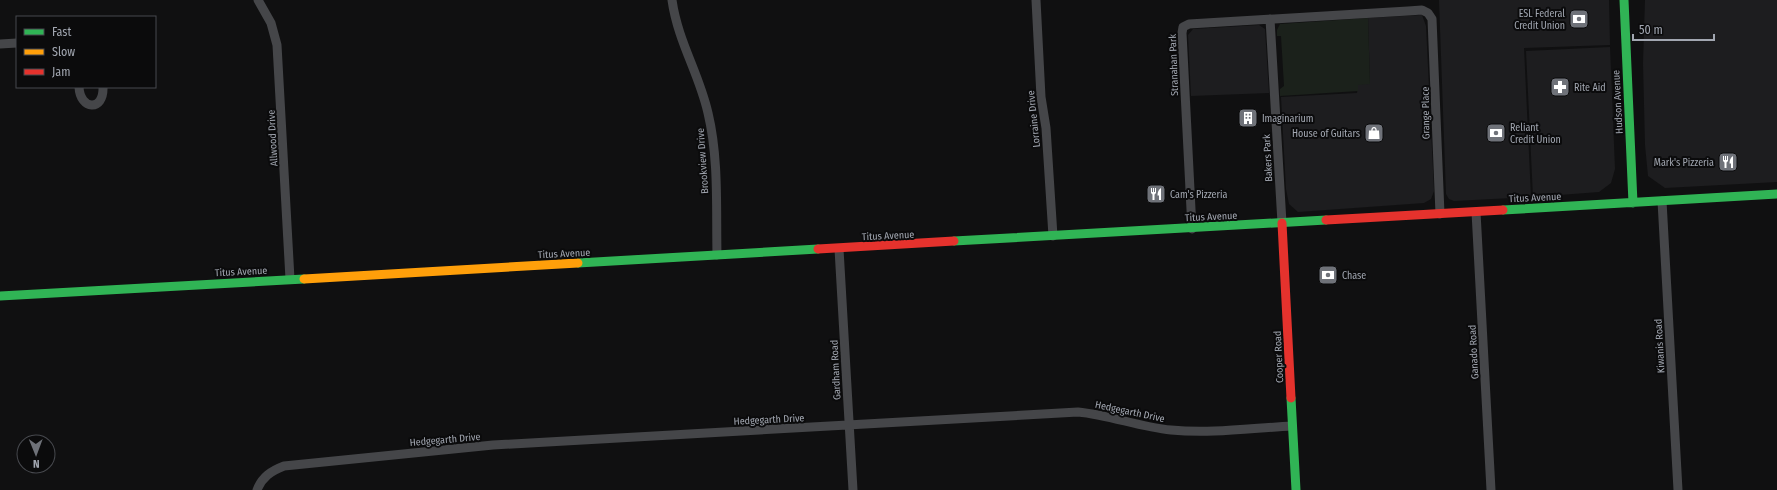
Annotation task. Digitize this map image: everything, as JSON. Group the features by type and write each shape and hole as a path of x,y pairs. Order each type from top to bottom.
{"main road":[{"name":"Hudson Avenue","path":"1624,0 1633,202"},
{"name":"Titus Avenue","path":"0,296 1282,224 1777,194"},
{"name":"Cooper Road","path":"1282,224 1296,490"}],"street":[{"name":"Allwood Drive","path":"258,0 271,23 277,46 290,280"},
{"name":"Brookview Drive","path":"672,0 674,17 681,39 700,86 711,127 715,169 717,255"},
{"name":"Lorraine Drive","path":"1036,0 1041,96 1046,128 1053,236"},
{"name":"Stranahan Park","path":"1192,229 1182,33 1183,28 1188,24 1422,10 1428,13"},
{"name":"Grange Place","path":"1428,13 1432,19 1434,37 1435,106 1440,214"},
{"name":"Bakers Park","path":"1270,19 1282,224"},
{"path":"0,44 16,44"},
{"path":"79,88 79,94 83,102 90,105 98,104 104,94 103,88"},
{"name":"Kiwanis Road","path":"1662,201 1678,490"},
{"name":"Ganado Road","path":"1476,212 1491,490"},
{"name":"Gardham Road","path":"839,249 853,490"},
{"name":"Hedgegarth Drive","path":"257,490 264,477 272,470 284,466 493,445 1078,412 1100,414 1142,425 1171,430 1200,431 1292,426"}],"shaded area":[{"path":"1439,0 1609,0 1610,45 1524,48 1531,197 1454,201 1449,199 1446,194"},
{"path":"1645,0 1777,0 1777,182 1665,188 1648,176 1645,145 1643,63"},
{"path":"1422,15 1426,26 1434,191 1431,199 1424,203 1298,212 1289,204 1286,189 1281,97 1357,93 1358,84 1370,83 1368,18"},
{"path":"1368,18 1370,84 1358,85 1358,91 1280,96 1280,89 1284,86 1281,36 1277,36 1277,30 1280,24"},
{"path":"1259,25 1265,29 1269,93 1191,96 1188,35 1193,29"},
{"path":"1610,47 1615,169 1611,183 1599,192 1533,197 1526,51"}],"traffic: fast":[{"path":"1624,0 1633,203"},
{"path":"1503,210 1777,194"},
{"path":"954,241 1326,220"},
{"path":"578,263 818,249"},
{"path":"0,296 304,279"},
{"path":"1291,398 1296,490"}],"traffic: slow":[{"path":"304,279 578,263"}],"traffic: jam":[{"path":"1326,220 1503,210"},
{"path":"1282,223 1291,398"},
{"path":"818,249 954,241"}],"place":[{"name":"ESL Federal Credit Union","path":"1579,19"},
{"name":"Rite Aid","path":"1560,87"},
{"name":"Imaginarium","path":"1248,118"},
{"name":"House of Guitars","path":"1374,133"},
{"name":"Reliant Credit Union","path":"1496,133"},
{"name":"Mark's Pizzeria","path":"1728,162"},
{"name":"Cam's Pizzeria","path":"1156,194"},
{"name":"Chase","path":"1328,275"}]}
